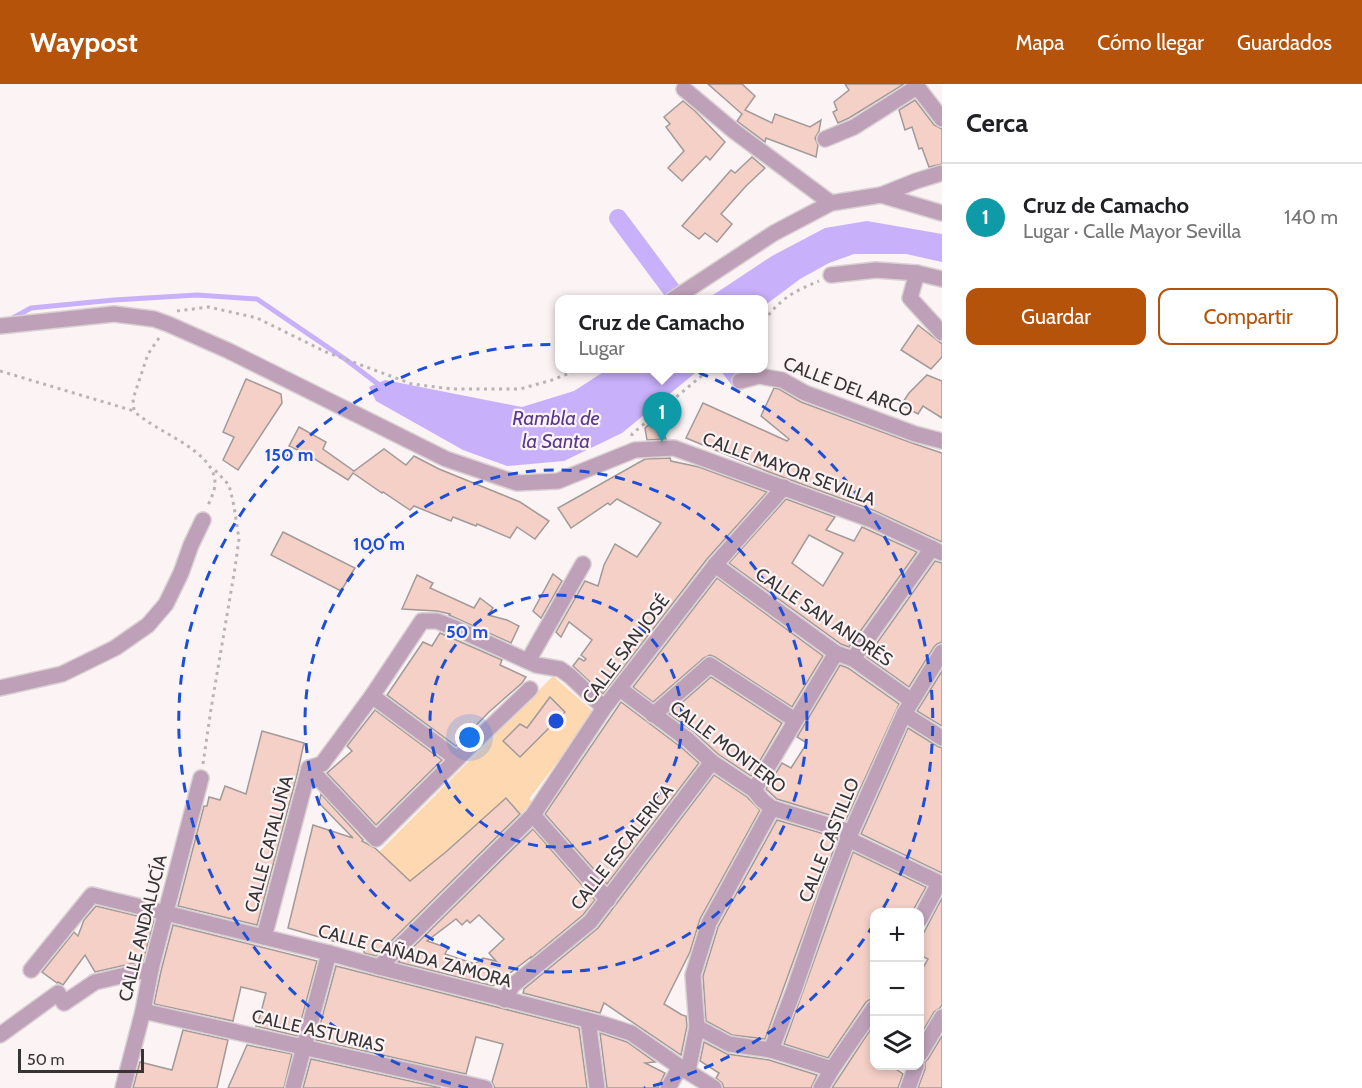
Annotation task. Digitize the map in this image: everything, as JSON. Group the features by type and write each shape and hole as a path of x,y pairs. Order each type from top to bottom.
{"street":[{"path":"825,139 854,127 916,86 942,119"},
{"path":"684,88 734,132 831,203"},
{"path":"680,295 774,233 831,203 882,195 942,173"},
{"path":"882,195 942,213"},
{"path":"831,275 876,270 917,273 942,279"},
{"path":"917,273 910,298 942,333"},
{"name":"CALLE MAYOR SEVILLA","path":"0,326 114,314 161,322 229,351 446,459 517,483 558,481 635,450 674,447 872,520 937,550"},
{"name":"CALLE DEL ARCO","path":"740,381 759,376 782,380 805,393 915,434 942,441"},
{"name":"CALLE SAN JOSÉ","path":"379,967 533,815 604,708 715,565 784,487"},
{"path":"0,688 63,674 115,648 148,625 166,604 203,520"},
{"path":"853,659 937,550"},
{"path":"583,564 528,661 560,669 604,708"},
{"name":"CALLE SAN ANDRÉS","path":"715,565 836,653 853,659 942,738"},
{"name":"CALLE CATALUÑA","path":"264,937 309,768 322,764 372,696 422,621 437,621 528,661"},
{"name":"CALLE CASTILLO","path":"771,1050 848,839 908,707 942,652"},
{"path":"754,790 836,653"},
{"path":"653,715 710,665 795,720"},
{"path":"309,768 376,839 530,688"},
{"name":"CALLE MONTERO","path":"620,689 712,762 754,790 772,808 847,831 848,839"},
{"path":"372,696 457,759"},
{"name":"CALLE ESCALERICA","path":"506,1000 512,986 590,922 712,762"},
{"name":"CALLE ANDALUCÍA","path":"123,1088 143,1011 151,969 201,778"},
{"path":"668,1088 684,1069 697,1027 693,975 709,923 772,808"},
{"path":"533,815 608,900"},
{"path":"848,839 940,883 924,911"},
{"name":"CALLE CAÑADA ZAMORA","path":"31,970 92,895 329,953 631,1033 714,1088"},
{"path":"293,1088 329,953"},
{"path":"0,1035 58,993 64,1003 95,982 151,969"},
{"name":"CALLE ASTURIAS","path":"143,1011 485,1088"},
{"path":"821,1088 870,1014"},
{"path":"924,1047 942,1017"},
{"path":"588,1020 597,1088"},
{"path":"697,1027 729,1044 771,1050 832,1069"},
{"path":"908,1088 914,1070"}],"path":[{"path":"768,316 796,290 831,275"},
{"path":"134,411 133,399 161,322 180,310 209,307 257,318 326,352 412,384 452,389 520,389 571,373"},
{"path":"0,371 134,411 142,420 202,456 229,484 238,539 201,778"},
{"path":"632,434 706,373"},
{"path":"203,520 216,484 212,467"}],"shaded area":[{"path":"553,676 595,713 529,799 532,802 521,814 506,799 410,881 379,852"}],"water":[{"path":"867,221 942,234 942,262 906,254 854,254 829,263 800,279 768,303 768,295 713,295 772,256 825,228"},
{"name":"Rambla de la Santa","path":"602,373 695,373 622,433 564,461 507,466 463,450 376,401 369,387 385,380 522,407 574,391"}],"building":[{"path":"708,84 742,84 755,96 745,110 772,123 775,114 810,127 821,120 815,138 818,145 816,157 766,138 765,142 737,121 742,114"},
{"path":"845,84 904,84 838,123 833,112 837,110 834,102 849,90"},
{"path":"915,100 934,125 942,129 942,164 929,167 922,148 919,149 912,127 905,130 899,110"},
{"path":"683,101 725,142 710,160 706,156 682,181 668,168 684,151 666,127 670,124 664,117"},
{"path":"752,157 765,168 721,214 732,224 717,242 705,233 699,239 682,226 731,170 735,173"},
{"path":"918,325 942,344 942,357 931,369 901,350"},
{"path":"927,375 942,381 942,418 923,406 918,414 901,405 909,393"},
{"path":"246,379 281,394 282,403 238,470 223,460 234,437 223,432"},
{"path":"774,388 801,402 942,453 942,542 875,511 769,472 686,438 703,403 787,441 789,439 761,416"},
{"path":"657,418 666,439 647,440 645,428"},
{"path":"299,427 326,442 323,449 354,471 384,449 406,465 414,456 439,469 520,502 549,521 535,539 517,527 510,538 477,524 476,526 453,517 451,521 414,506 410,510 353,473 348,480 310,456 289,446"},
{"path":"670,458 671,461 699,467 767,492 707,559 603,694 573,666 579,658 584,661 586,659 581,655 592,640 569,622 561,637 556,632 585,581 598,586 604,565 615,544 637,557 661,523 617,499 571,528 558,508 645,459"},
{"path":"786,499 835,517 826,530 854,541 862,527 917,552 849,647 841,644 729,563","holes":["809,535 843,553 823,586 792,563"]},
{"path":"283,532 355,568 341,591 271,555"},
{"path":"935,561 942,563 942,642 934,647 909,687 867,657"},
{"path":"553,574 562,581 541,618 533,611"},
{"path":"417,575 433,583 430,588 474,608 480,598 493,608 488,615 519,626 511,643 450,614 402,609"},
{"path":"717,578 823,656 792,707 710,655 653,702 633,687"},
{"path":"440,633 502,660 500,665 526,677 456,746 387,695 423,642 432,646"},
{"path":"840,665 848,668 899,704 846,820 777,799 766,789 782,763 791,768 807,743 797,737"},
{"path":"942,671 942,726 917,711"},
{"path":"711,677 782,723 751,776 718,754 694,732 669,714"},
{"path":"550,697 565,712 520,757 503,741 520,724 527,728"},
{"path":"621,702 699,763 607,884 545,814"},
{"path":"375,710 442,760 376,825 327,773 352,751 347,746"},
{"path":"908,728 942,748 942,873 861,834"},
{"path":"262,731 304,743 257,925 178,906 204,806 207,806 209,797 220,800 225,786 246,794"},
{"path":"714,775 747,797 760,810 700,919 690,952 664,1004 686,1016 687,1026 681,1055 604,1003 600,1013 523,993 524,989 598,928"},
{"path":"321,794 362,841 375,848 410,881 506,798 520,814 376,956 364,953 364,950 288,928 313,825 353,838 319,803"},
{"path":"777,820 838,838 765,1039 732,1035 706,1021 703,976 718,927"},
{"path":"533,829 595,900 583,915 493,986 398,962","holes":["479,915 504,939 489,953 496,961 483,958 475,964 445,954 448,948 427,941 456,919 462,925 467,920 470,923"]},
{"path":"853,852 926,887 914,908 870,908 870,1000 866,1002 828,1058 784,1044"},
{"path":"942,898 942,1005 934,1012 924,1029 924,966 928,959 924,957 924,932"},
{"path":"96,906 154,920 143,961 95,972 85,955 63,985 57,983 42,972 74,932 78,936 84,920"},
{"path":"173,925 317,961 297,1036 256,1026 266,993 241,987 233,1021 154,1004"},
{"path":"336,966 579,1028 587,1088 495,1088 492,1082 503,1044 476,1037 466,1074 316,1040"},
{"path":"183,1030 228,1040 217,1088 133,1088 140,1062 172,1070"},
{"path":"870,1030 870,1070 897,1070 903,1074 898,1088 832,1088"},
{"path":"600,1033 627,1042 655,1062 645,1063 665,1073 658,1088 607,1088"},
{"path":"942,1036 942,1088 918,1088 925,1069 925,1062"},
{"path":"704,1042 727,1054 769,1060 817,1075 811,1088 724,1088 716,1078 719,1073 700,1061"},
{"path":"247,1045 292,1054 284,1088 228,1088"},
{"path":"311,1059 441,1088 303,1088"}],"waterway":[{"path":"618,218 675,295"},
{"name":"Rambla de la Santa","path":"9,320 31,308 114,300 197,295 257,299 382,387"},
{"path":"734,373 740,381"}],"place":[{"name":"Cruz de Camacho","path":"662,442"}]}
